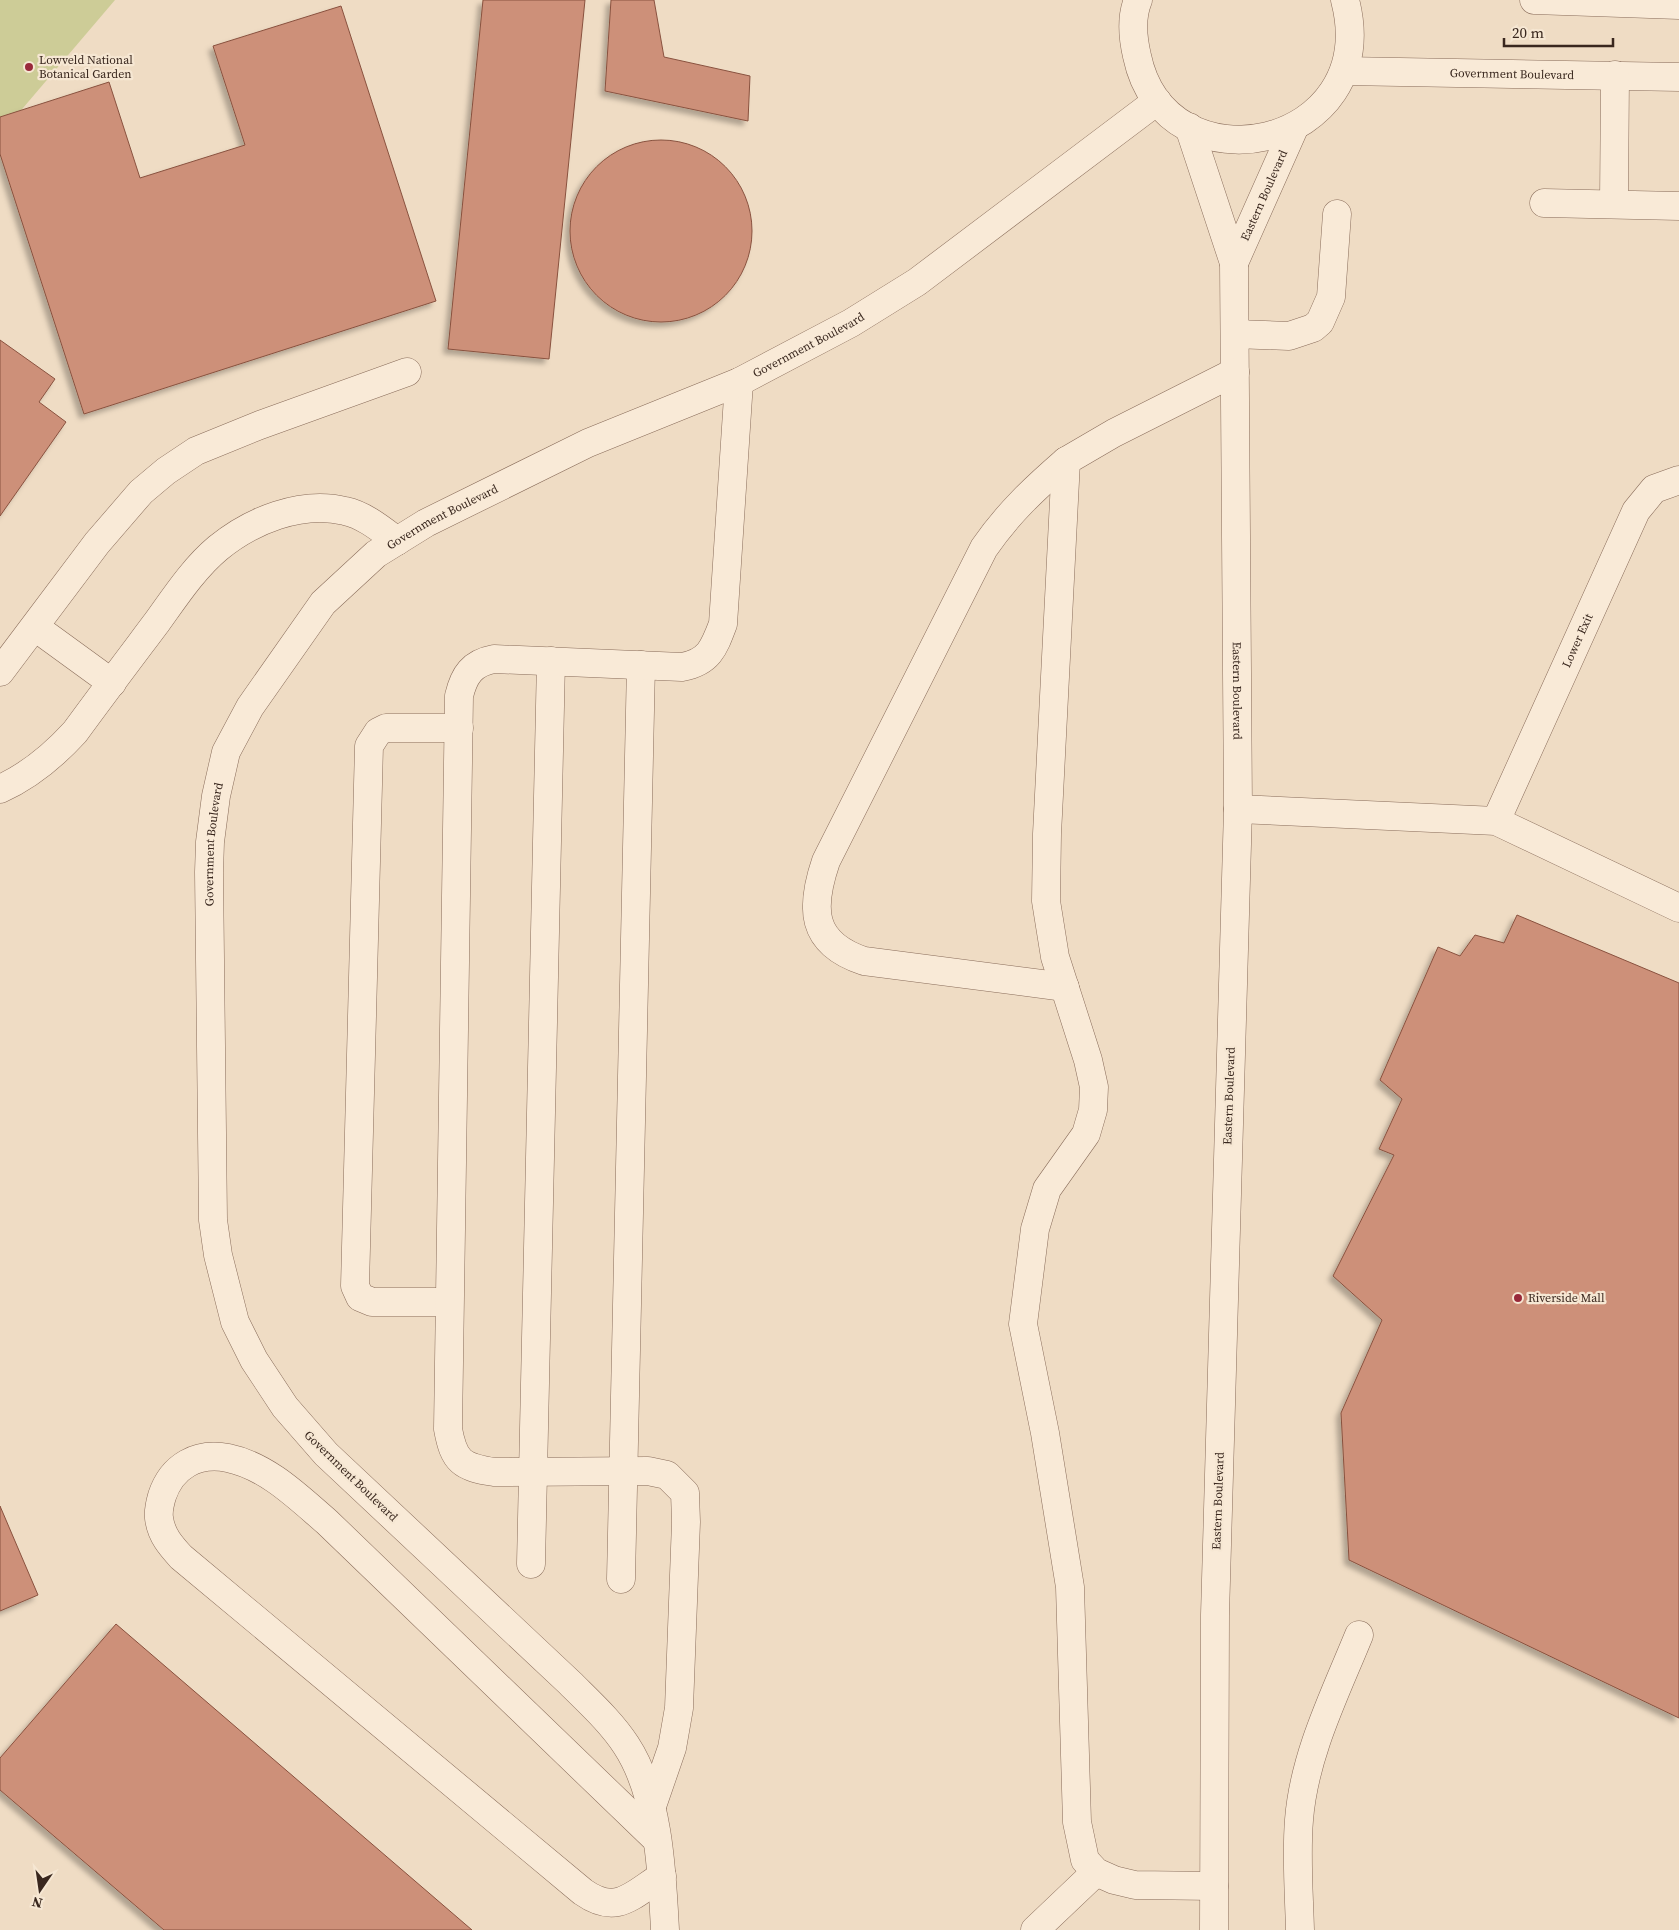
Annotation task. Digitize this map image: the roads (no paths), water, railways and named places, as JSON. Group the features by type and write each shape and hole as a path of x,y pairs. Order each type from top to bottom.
{"street":[{"path":"1138,0 1133,38 1140,71 1157,100 1172,116 1189,127 1214,137 1242,141 1269,138 1294,128 1315,113 1332,94 1344,71 1350,44 1350,17 1345,0"},
{"path":"1534,0 1679,5"},
{"name":"Government Boulevard","path":"1344,71 1679,77"},
{"path":"1614,203 1615,75"},
{"name":"Government Boulevard","path":"665,1930 662,1876 651,1809 643,1778 631,1754 604,1716 326,1454 285,1407 259,1368 235,1322 218,1255 213,1220 209,872 210,842 226,752 250,707 324,603 376,554 426,522 588,443 739,382 851,323 917,282 1157,100"},
{"name":"Eastern Boulevard","path":"1189,127 1234,263 1235,334 1238,809 1215,1615 1214,1930"},
{"name":"Eastern Boulevard","path":"1234,263 1294,128"},
{"path":"1544,203 1614,203 1679,206"},
{"path":"1235,334 1299,335 1320,322 1331,297 1338,214"},
{"path":"0,672 97,543 140,492 166,471 205,447 407,372"},
{"path":"1065,987 864,961 846,955 821,928 816,913 817,894 826,861 984,548 1010,513 1066,460 1114,432 1235,372"},
{"path":"651,1809 672,1748 679,1708 687,1501 685,1493 667,1475 624,1470 494,1472 471,1468 464,1464 454,1451 448,1429 448,1302 459,728 462,686 468,673 476,665 494,659 682,667 697,664 708,655 716,644 723,624 739,382"},
{"path":"1066,460 1047,834 1046,902 1055,957 1088,1060 1094,1087 1093,1110 1086,1134 1047,1189 1032,1249 1023,1324 1034,1371 1064,1536 1070,1587 1077,1822 1084,1860 1096,1872 1114,1880 1136,1885 1214,1886"},
{"name":"Lower Exit","path":"1496,821 1636,511 1654,489 1679,480"},
{"path":"0,789 56,753 75,732 184,585 217,549 247,528 285,512 309,508 329,508 363,517 397,541"},
{"path":"35,627 112,683"},
{"path":"531,1564 551,661"},
{"path":"621,1579 641,665"},
{"path":"448,1302 372,1302 360,1297 355,1286 369,746 378,732 386,728 459,728"},
{"path":"1238,809 1496,821 1679,908"},
{"path":"656,1839 327,1522 292,1492 261,1471 227,1458 196,1458 182,1464 169,1479 160,1503 158,1517 169,1545 583,1892 602,1903 620,1902 662,1876"},
{"path":"1300,1930 1297,1860 1300,1810 1316,1740 1359,1636"},
{"path":"1035,1930 1096,1872"}],"place":[{"name":"Lowveld National Botanical Garden","path":"29,67"},
{"name":"Riverside Mall","path":"1518,1298"}]}
